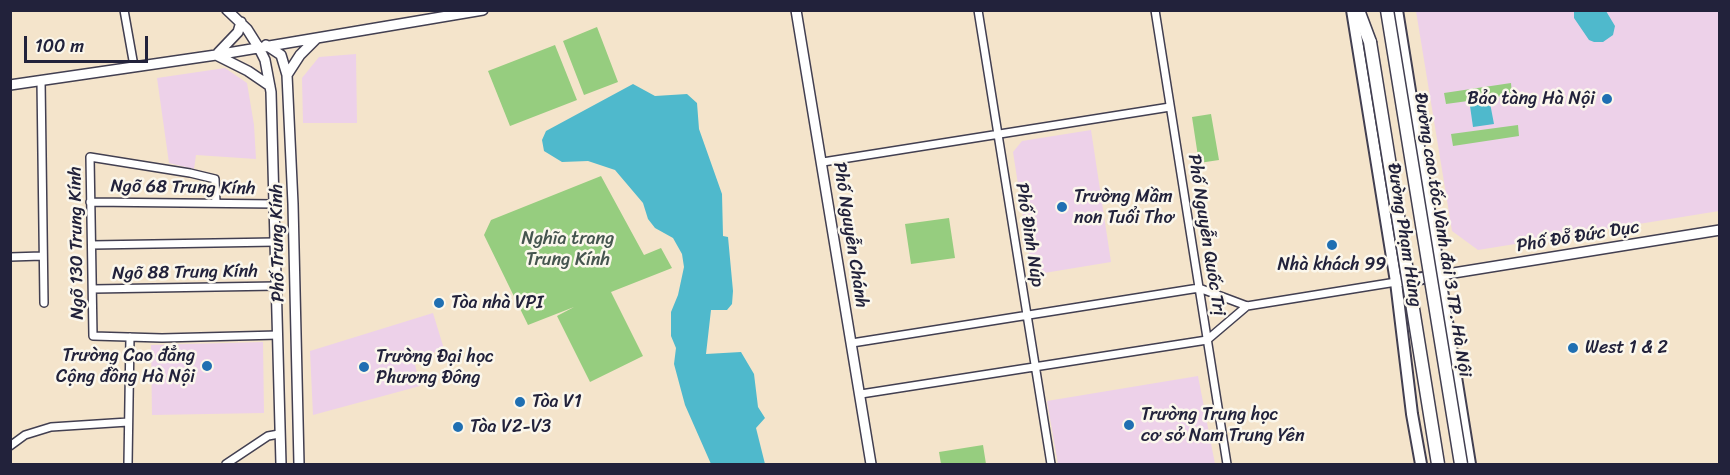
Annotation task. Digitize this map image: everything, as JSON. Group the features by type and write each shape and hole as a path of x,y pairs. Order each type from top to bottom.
{"highway":[{"path":"1358,10 1370,42"},
{"path":"1365,10 1438,465"},
{"name":"Đường cao tốc Vành đai 3 TP. Hà Nội","path":"1387,10 1461,465"}],"main road":[{"name":"Đường Phạm Hùng","path":"1352,10 1396,282 1412,414 1421,465"},
{"name":"Đường Phạm Hùng","path":"1397,10 1470,465"},
{"path":"1396,282 1441,275"}],"street":[{"path":"124,10 134,66"},
{"name":"Phố Trung Kính","path":"228,10 264,47 281,55 287,75 293,204 299,465"},
{"path":"10,85 216,55 483,10"},
{"name":"Phố Nguyễn Chánh","path":"796,10 872,465"},
{"name":"Phố Đinh Núp","path":"978,10 1051,465"},
{"name":"Phố Nguyễn Quốc Trị","path":"1155,10 1227,465"},
{"path":"216,55 238,32 241,22"},
{"path":"287,75 296,60 317,38"},
{"name":"Phố Trung Kính","path":"264,47 270,86 275,204 281,465"},
{"path":"216,55 248,71 270,86"},
{"path":"41,80 44,303"},
{"path":"823,162 1170,107"},
{"name":"Ngõ 130 Trung Kính","path":"130,337 93,336 90,157 190,172 214,178 216,203"},
{"name":"Ngõ 68 Trung Kính","path":"90,202 275,204"},
{"name":"Phố Đỗ Đức Dục","path":"1441,275 1719,230"},
{"path":"93,245 276,242"},
{"path":"10,257 42,256"},
{"path":"852,343 1199,288 1247,306 1396,282"},
{"name":"Ngõ 88 Trung Kính","path":"93,289 277,286"},
{"path":"861,394 1207,340 1247,306"},
{"path":"128,465 130,337 278,335"},
{"path":"10,446 25,435 51,427 128,422"},
{"path":"226,465 268,436 279,434"}],"shaded area":[{"path":"1416,11 1719,11 1719,211 1478,250 1452,231"},
{"path":"356,54 357,123 303,123 302,78 319,57"},
{"path":"225,68 247,83 254,125 256,159 196,155 194,169 169,163 157,78"},
{"name":"Trường Mầm non Tuổi Thơ","path":"1091,130 1111,262 1032,275 1013,152 1022,141"},
{"name":"Trường Đại học Phương Đông","path":"433,313 444,349 414,360 420,386 313,415 310,351"},
{"name":"Trường Cao đẳng Cộng đồng Hà Nội","path":"263,342 264,413 152,415 151,345"},
{"name":"Trường Trung học cơ sở Nam Trung Yên","path":"1198,376 1215,464 1058,464 1047,401"}],"green space":[{"path":"597,27 618,82 584,95 563,41"},
{"path":"555,45 577,100 510,126 488,71"},
{"path":"1511,83 1512,95 1446,104 1444,93"},
{"path":"1211,114 1219,160 1199,163 1192,117"},
{"path":"1518,125 1519,136 1453,146 1451,134"},
{"name":"Nghĩa trang Trung Kính","path":"601,176 644,255 661,248 672,268 611,292 643,356 590,382 557,316 574,307 528,325 484,235 491,220"},
{"path":"949,218 955,258 911,264 905,224"},
{"path":"983,445 986,464 941,464 939,452"}],"water":[{"path":"1574,11 1606,11 1615,26 1613,35 1603,42 1589,40 1574,18"},
{"path":"633,84 655,96 687,94 697,103 699,129 722,194 723,236 728,237 733,291 732,304 727,310 711,310 706,354 741,352 754,374 758,407 765,418 756,428 765,464 711,464 685,405 674,364 676,348 671,336 671,312 678,295 684,267 682,254 673,238 655,228 648,219 643,203 615,170 588,161 562,162 544,151 542,140 546,131"},
{"path":"1490,103 1494,124 1473,127 1470,106"}],"place":[{"name":"Bảo tàng Hà Nội","path":"1607,99"},
{"name":"Trường Mầm non Tuổi Thơ","path":"1062,207"},
{"name":"Nhà khách 99","path":"1332,245"},
{"name":"Tòa nhà VPI","path":"439,303"},
{"name":"West 1 & 2","path":"1573,348"},
{"name":"Trường Cao đẳng Cộng đồng Hà Nội","path":"207,366"},
{"name":"Trường Đại học Phương Đông","path":"364,367"},
{"name":"Tòa V1","path":"520,402"},
{"name":"Trường Trung học cơ sở Nam Trung Yên","path":"1129,425"},
{"name":"Tòa V2-V3","path":"458,427"}]}
